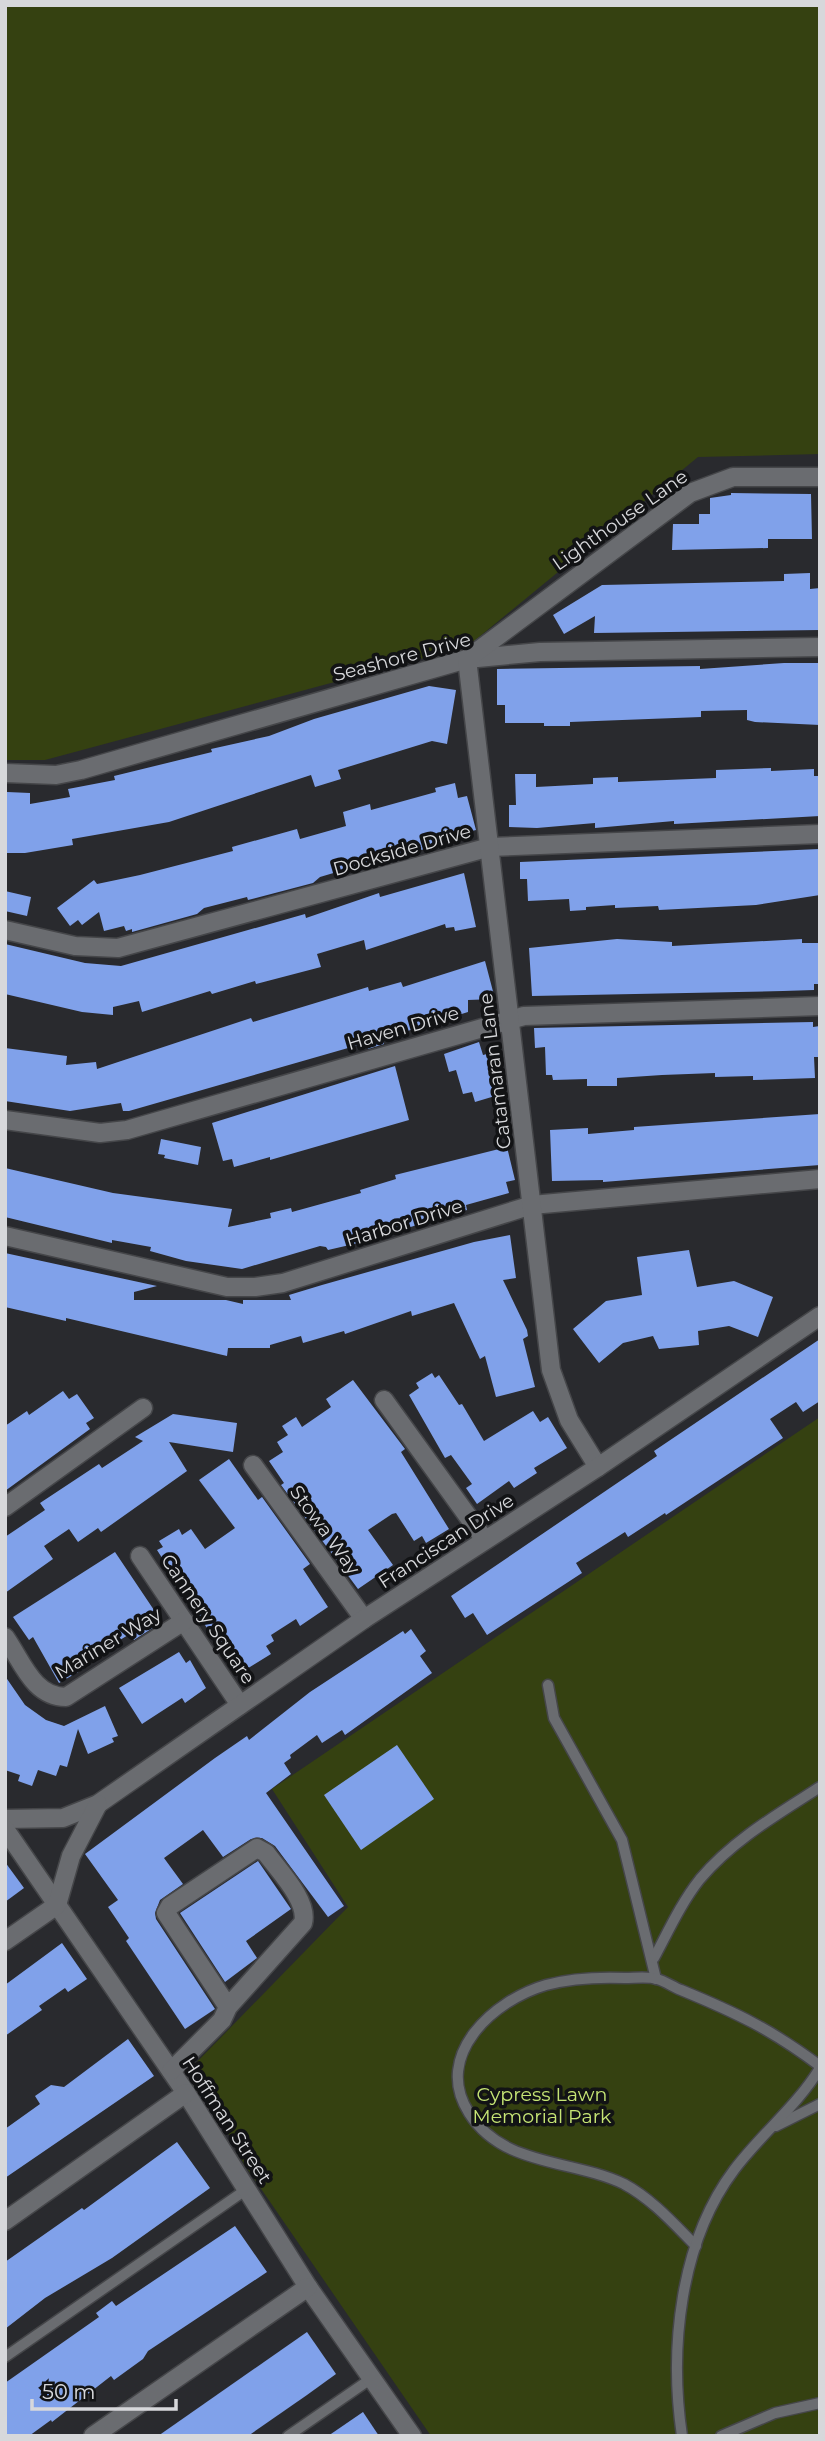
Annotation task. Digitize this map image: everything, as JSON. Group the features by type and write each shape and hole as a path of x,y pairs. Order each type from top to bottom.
{"street":[{"name":"Lighthouse Lane","path":"467,659 691,493 733,477 820,477"},
{"name":"Seashore Drive","path":"5,773 56,775 81,770 467,659 540,652 820,647"},
{"name":"Catamaran Lane","path":"467,659 551,1370 569,1420 598,1466"},
{"name":"Dockside Drive","path":"5,930 75,946 118,948 140,945 490,848 820,834"},
{"name":"Haven Drive","path":"5,1120 100,1133 127,1130 510,1020 570,1012 820,1006"},
{"name":"Harbor Drive","path":"5,1236 227,1287 255,1287 283,1283 532,1205 820,1180"},
{"name":"Franciscan Drive","path":"5,1819 63,1818 97,1804 364,1619 820,1317"},
{"path":"384,1400 485,1540"},
{"path":"5,1507 143,1408"},
{"name":"Stowa Way","path":"253,1465 364,1619"},
{"name":"Cannery Square","path":"141,1556 240,1705"},
{"name":"Mariner Way","path":"5,1637 34,1683 54,1697 66,1697 184,1621"},
{"name":"Franciscan Drive","path":"57,1905 71,1856 97,1804"},
{"name":"Hoffman Street","path":"5,1829 186,2092 308,2287 412,2436"},
{"path":"171,2071 222,2020 228,2007 293,1937 305,1917 301,1904 273,1863 257,1848 170,1906 166,1913 228,2007"},
{"path":"5,1941 57,1905"},
{"path":"5,2221 186,2092"},
{"path":"93,2436 308,2287"}],"lane":[{"path":"548,1685 554,1718 622,1840 654,1958 656,1979"},
{"path":"654,1958 687,1898 717,1861 752,1831 820,1787"},
{"path":"682,2436 679,2338 682,2303 696,2246 723,2186 762,2136 803,2093 820,2067 782,2037 747,2017 656,1979 586,1978 529,1991 500,2008 478,2028 461,2051 457,2077 459,2091 469,2114 496,2141 520,2154 621,2183 648,2200 696,2246"},
{"path":"762,2136 789,2118 820,2105"},
{"path":"5,2357 247,2189"},
{"path":"288,2436 372,2378"},
{"path":"721,2436 775,2413 820,2403"}],"green space":[{"path":"5,5 820,5 820,454 698,457 468,646 45,760 5,760"},
{"name":"Cypress Lawn Memorial Park","path":"820,1417 820,2436 431,2436 244,2164 193,2066 348,1907 272,1789"}],"building":[{"path":"731,493 811,494 812,539 768,539 768,548 672,550 673,524 699,524 699,514 710,514 710,498"},
{"path":"810,573 810,589 820,588 820,630 594,633 595,616 564,634 553,615 602,585 784,581 784,574"},
{"path":"820,663 820,725 755,722 747,720 747,710 701,711 701,717 570,722 570,726 544,726 544,723 505,723 505,705 497,705 497,669 700,666 700,669"},
{"path":"429,686 456,690 447,744 432,741 338,770 341,779 315,787 311,775 169,822 72,839 73,845 25,853 5,853 7,792 30,793 30,804 70,797 68,789 115,780 114,776 269,736 314,719"},
{"path":"771,768 771,771 814,769 814,776 820,776 820,816 674,824 674,821 595,828 595,823 537,828 509,827 509,805 516,805 515,774 536,774 536,787 593,784 593,778 618,777 618,782 716,778 716,770"},
{"path":"455,783 458,798 467,796 476,830 468,832 469,838 357,866 320,877 313,883 204,908 197,914 132,932 132,929 126,931 124,926 104,931 99,912 82,925 78,920 70,926 57,908 94,880 97,884 140,875 233,851 232,847 297,829 300,839 346,826 343,812 370,804 371,810 436,792 435,788"},
{"path":"820,849 820,895 756,905 659,910 658,906 615,908 615,905 570,911 569,899 528,901 527,879 520,879 520,862"},
{"path":"464,873 476,927 455,931 454,927 446,928 445,924 366,950 364,940 317,954 321,967 256,984 255,981 212,994 210,991 142,1012 139,1001 113,1007 113,1015 82,1012 5,994 5,944 85,963 121,966 305,914 306,918 379,893 380,897"},
{"path":"5,891 31,897 27,916 5,911"},
{"path":"617,939 672,942 672,946 802,939 802,943 820,943 820,984 814,984 814,990 532,996 529,948"},
{"path":"485,961 495,999 468,1000 468,1012 382,1039 384,1044 368,1049 367,1045 362,1044 129,1111 123,1111 121,1103 70,1111 5,1101 5,1048 67,1056 66,1065 96,1062 97,1069 251,1018 253,1022 368,987 369,991 401,982 403,987"},
{"path":"813,1022 813,1027 820,1026 820,1057 814,1057 815,1078 753,1080 753,1076 715,1077 715,1073 617,1078 617,1086 587,1086 587,1079 553,1080 552,1075 546,1075 545,1047 535,1048 534,1028"},
{"path":"479,1042 483,1055 491,1053 499,1082 491,1084 495,1096 475,1102 472,1092 463,1094 456,1070 449,1072 444,1054"},
{"path":"395,1066 409,1120 270,1160 270,1157 234,1167 232,1159 223,1161 212,1123"},
{"path":"820,1114 820,1165 603,1182 552,1181 550,1130 588,1128 588,1134 634,1130 634,1127"},
{"path":"161,1139 201,1147 198,1165 164,1158 165,1155 158,1154"},
{"path":"507,1147 515,1180 506,1182 509,1193 466,1205 467,1210 354,1244 328,1250 320,1246 242,1269 186,1261 150,1251 151,1247 112,1240 112,1243 5,1217 5,1168 113,1193 232,1209 228,1227 271,1218 270,1213 291,1208 292,1212 361,1193 360,1190 396,1179 395,1175"},
{"path":"510,1235 516,1278 503,1280 527,1330 528,1336 523,1339 535,1387 496,1397 485,1356 480,1359 454,1303 412,1316 411,1311 345,1334 344,1331 303,1343 301,1336 270,1345 270,1348 228,1348 227,1356 66,1318 66,1321 5,1307 5,1253 157,1286 134,1292 134,1300 226,1300 243,1304 243,1300 291,1300 289,1295 322,1285 474,1242"},
{"path":"689,1250 697,1287 734,1281 773,1297 758,1337 729,1326 698,1331 699,1345 659,1349 653,1336 623,1343 599,1363 573,1329 606,1301 642,1295 637,1257"},
{"path":"820,1339 820,1401 803,1412 796,1402 770,1419 783,1438 666,1515 665,1513 628,1537 625,1532 576,1563 582,1573 487,1635 473,1613 465,1618 451,1596 657,1456 654,1451"},
{"path":"432,1373 435,1378 439,1375 459,1405 462,1404 484,1441 533,1411 540,1422 548,1417 567,1448 534,1468 537,1473 514,1488 509,1481 477,1504 466,1488 472,1484 451,1455 445,1458 409,1395 419,1388 416,1383"},
{"path":"353,1380 405,1449 401,1452 449,1529 426,1543 422,1536 414,1541 396,1513 392,1514 368,1530 393,1565 358,1589 281,1485 284,1483 269,1461 283,1452 277,1442 288,1435 282,1426 296,1417 302,1427 331,1407 326,1399"},
{"path":"63,1391 69,1399 77,1394 94,1418 86,1423 90,1429 5,1491 5,1426 27,1411 29,1415"},
{"path":"173,1414 237,1423 233,1452 169,1442 187,1471 101,1532 98,1528 78,1542 69,1529 44,1546 53,1559 5,1593 5,1537 45,1510 40,1503 99,1464 102,1468 143,1441 135,1437"},
{"path":"229,1459 258,1500 262,1497 310,1564 303,1569 328,1607 300,1626 296,1619 271,1635 274,1641 266,1646 271,1654 237,1675 157,1550 163,1547 159,1541 179,1529 182,1535 191,1529 205,1549 235,1528 199,1480"},
{"path":"115,1552 162,1622 134,1640 130,1634 113,1644 112,1641 83,1653 80,1658 85,1668 59,1683 33,1637 29,1640 13,1617"},
{"path":"411,1629 426,1651 420,1656 432,1673 345,1735 342,1730 322,1743 317,1735 290,1755 291,1758 284,1763 291,1774 266,1793 344,1906 328,1917 275,1846 262,1838 251,1839 223,1857 203,1830 164,1858 183,1884 160,1900 155,1913 156,1919 215,2009 185,2029 126,1941 129,1938 108,1907 118,1900 85,1854 215,1758 247,1736 249,1740 310,1692 403,1631 405,1634"},
{"path":"179,1652 186,1663 190,1660 206,1688 185,1703 182,1698 142,1724 119,1688"},
{"path":"5,1676 25,1705 46,1720 64,1726 105,1706 118,1736 112,1738 114,1742 88,1754 78,1729 67,1767 60,1765 56,1776 38,1770 32,1786 18,1781 20,1775 5,1770"},
{"path":"397,1745 434,1799 361,1850 324,1795"},
{"path":"258,1861 291,1909 246,1941 257,1958 225,1982 180,1913"},
{"path":"5,1862 24,1888 5,1902"},
{"path":"62,1943 87,1979 68,1992 65,1988 39,2006 42,2010 5,2036 5,1985"},
{"path":"128,2039 154,2076 5,2178 5,2129 40,2104 35,2096 51,2085 64,2087"},
{"path":"177,2142 210,2188 112,2258 45,2298 5,2329 5,2262 82,2208 84,2210"},
{"path":"235,2226 267,2272 148,2351 143,2359 114,2380 111,2376 52,2422 51,2420 29,2436 5,2436 5,2383 99,2317 96,2313 112,2301 116,2306"},
{"path":"307,2332 336,2374 307,2395 248,2436 158,2436"},
{"path":"363,2412 379,2436 328,2436"}]}
